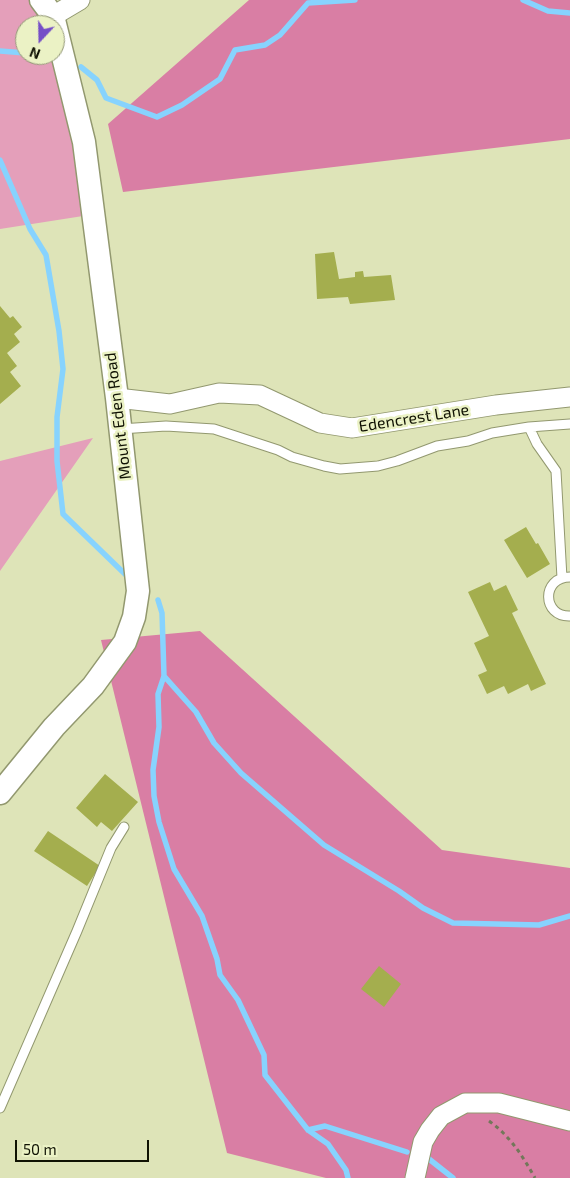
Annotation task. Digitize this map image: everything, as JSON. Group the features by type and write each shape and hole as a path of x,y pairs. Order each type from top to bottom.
{"street":[{"path":"47,8 80,0"},
{"name":"Mount Eden Road","path":"0,793 54,727 93,686 124,642 134,617 138,591 117,398 84,142 47,8"},
{"name":"Edencrest Lane","path":"117,398 170,404 219,393 260,394 320,423 352,428 496,405 570,397"},
{"path":"415,1178 424,1142 430,1130 441,1116 465,1103 499,1103 570,1121"}],"lane":[{"path":"120,429 166,426 214,429 278,450 292,457 324,466 340,468 378,466 437,446 468,441 492,433 529,427 570,424"},
{"path":"529,427 537,444 556,471 560,550 566,577 551,586 548,599 554,611 570,616"},
{"path":"560,550 570,550"},
{"path":"0,1108 111,848 124,827"}],"path":[{"path":"465,1103 503,1131 521,1153 534,1178"}],"shaded area":[{"path":"0,0 49,0 56,7 57,15 15,15 15,65 63,65 83,216 0,229"},
{"path":"249,0 570,0 570,139 123,192 108,124"},
{"path":"93,438 0,571 0,461"},
{"path":"200,631 442,850 570,868 570,1178 326,1178 227,1153 101,640"}],"building":[{"path":"334,252 339,279 355,277 355,272 363,271 364,277 391,275 395,300 350,304 348,297 317,299 315,254"},
{"path":"0,306 10,318 13,316 22,327 14,334 20,342 7,353 17,366 10,372 21,386 0,404"},
{"path":"526,527 550,564 527,578 504,540"},
{"path":"490,582 494,591 506,585 518,610 512,613 546,684 531,691 528,684 508,694 504,686 487,694 478,675 487,671 474,643 489,636 468,592"},
{"path":"105,774 138,802 112,831 101,822 97,827 76,808"},
{"path":"48,831 100,866 87,886 34,851"},
{"path":"379,966 401,984 384,1007 361,989"}],"waterway":[{"path":"81,67 97,80 106,98 157,117 182,105 220,79 235,50 265,45 280,35 308,3 355,0"},
{"path":"523,0 548,11 570,13"},
{"path":"0,51 15,52"},
{"path":"0,160 30,229 46,255 59,331 63,369 57,417 57,461 63,514 127,576"},
{"path":"158,600 162,613 164,676 158,694 159,727 153,770 154,796 159,822 174,869 202,916 217,959 220,975 238,1000 264,1055 265,1075 308,1130 328,1144 346,1170 348,1178"},
{"path":"164,676 196,712 214,743 241,773 324,845 423,908 453,923 539,925 570,916"},
{"path":"308,1130 325,1126 407,1152"},
{"path":"429,1159 453,1178"}]}
